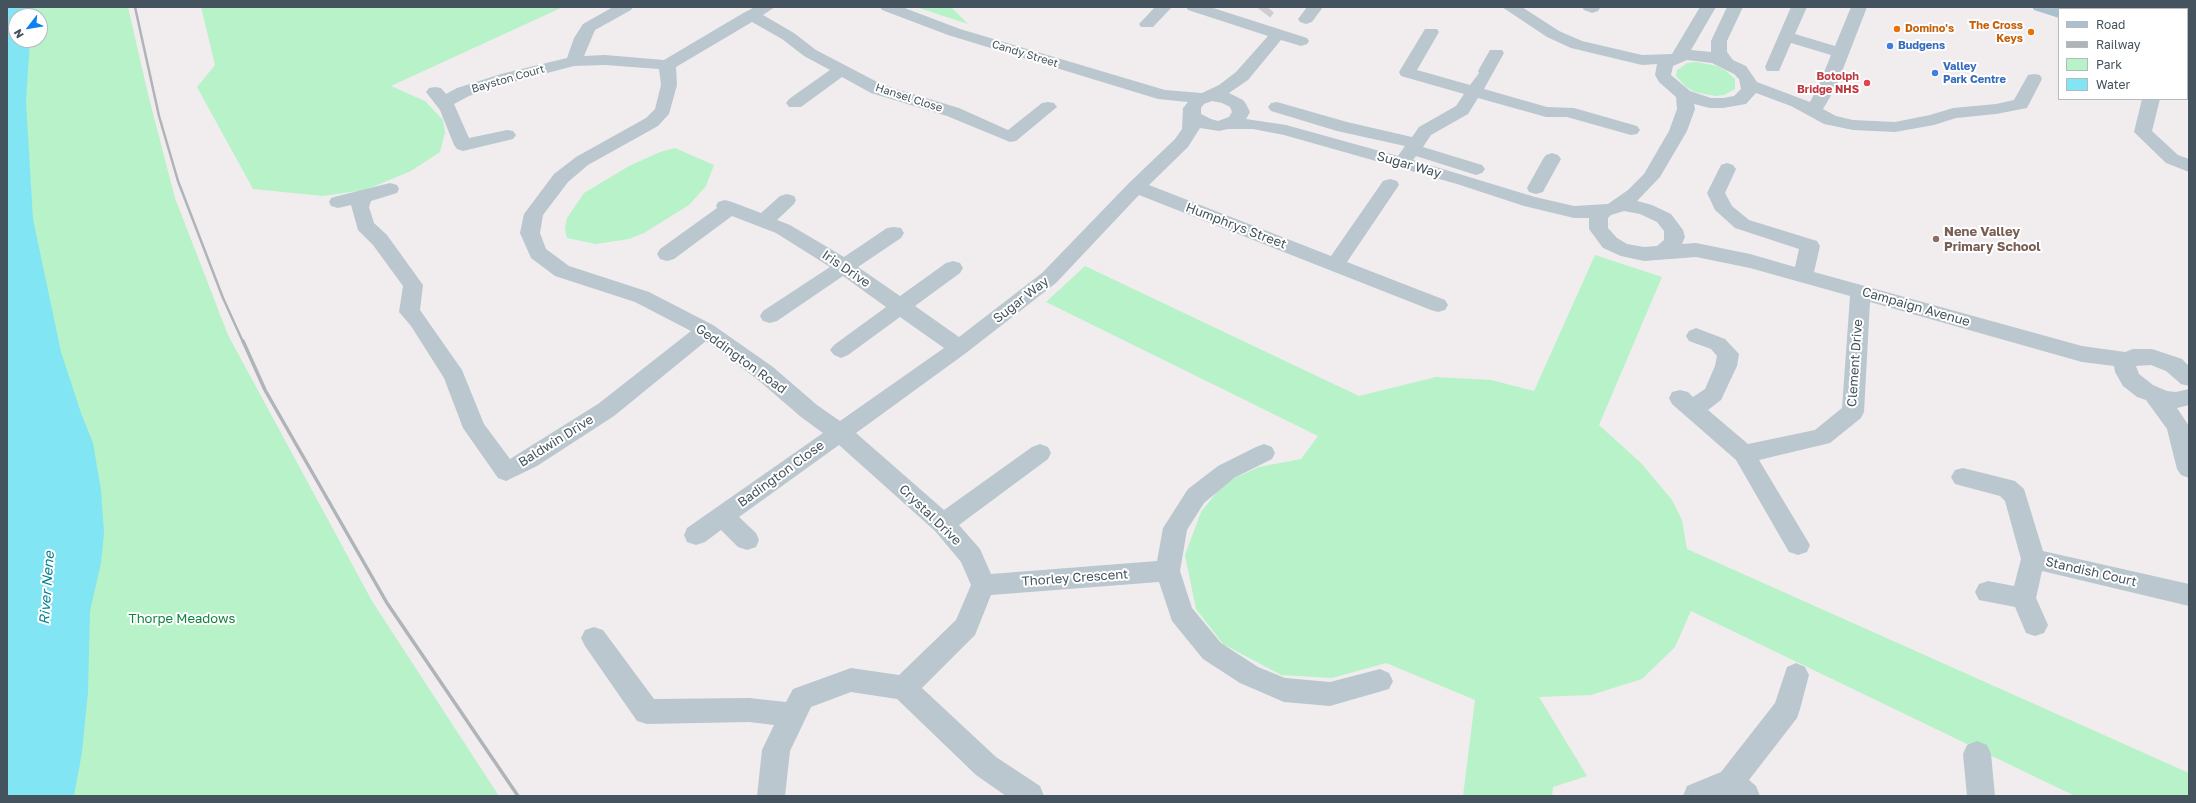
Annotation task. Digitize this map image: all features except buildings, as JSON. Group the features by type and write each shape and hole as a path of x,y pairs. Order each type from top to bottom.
{"main road":[{"path":"2040,7 2058,13"}],"street":[{"path":"574,61 582,38 589,27 625,7"},
{"name":"Candy Street","path":"888,7 954,32 1164,95 1204,98 1219,96 1238,105"},
{"path":"1147,24 1164,7"},
{"path":"1194,7 1290,38"},
{"path":"1510,7 1524,14 1553,34 1577,45 1642,60 1701,56 1727,63 1740,70 1747,77 1750,84 1746,96 1732,101 1678,131"},
{"path":"1667,82 1663,76 1663,69 1666,63 1675,58 1694,33 1708,7"},
{"path":"1727,63 1719,53 1719,41 1735,7"},
{"path":"1774,67 1799,7"},
{"path":"1813,111 1827,87 1859,7"},
{"path":"667,65 688,50 759,11"},
{"name":"Hansel Close","path":"759,11 810,53 843,69 877,89 953,112 1010,137 1048,107"},
{"path":"1252,25 1263,12"},
{"path":"1204,98 1225,89 1242,76 1290,38 1307,17"},
{"path":"1430,32 1407,72 1481,80 1546,112 1568,112 1631,130"},
{"path":"1787,37 1841,53"},
{"path":"1594,49 1667,82 1684,95 1710,102 1732,101 1796,112 1813,111"},
{"path":"1402,163 1425,131 1462,110 1496,53"},
{"name":"Bayston Court","path":"507,135 463,145 449,110 439,97 574,61 605,60 667,65"},
{"name":"Geddington Road","path":"667,65 669,85 664,110 652,122 582,161 561,178 534,214 530,233 538,254 562,272 642,297 706,330 765,373 808,410 839,432"},
{"path":"795,103 843,69"},
{"path":"1225,125 1240,117 1241,112 1238,105 1237,92 1242,76"},
{"path":"1750,84 1797,102 1830,120 1853,125 1874,127 1916,124 1953,113 1996,109 2021,104 2034,79"},
{"path":"1797,102 1810,102 1827,87"},
{"name":"Candy Street","path":"1164,95 1181,105 1206,124 1225,125"},
{"path":"1651,177 1658,205 1675,237 1673,243 1662,252 1654,254 1633,253 1610,243 1603,236 1598,223 1599,217 1635,194 1651,177 1678,131 1686,109 1684,95"},
{"name":"Sugar Way","path":"839,432 960,348 1049,278 1136,187 1182,143 1191,129 1193,115 1192,108 1194,104 1204,98"},
{"path":"2151,100 2143,132 2172,159 2189,166"},
{"name":"Sugar Way","path":"1238,105 1255,117 1286,130"},
{"path":"1277,108 1414,146 1533,195 1562,195"},
{"name":"Sugar Way","path":"1182,143 1225,125 1253,124 1286,130 1402,163 1533,195 1574,212 1610,209"},
{"path":"1533,195 1552,159"},
{"path":"1727,169 1716,193 1724,210 1742,224 1810,246 1803,275"},
{"path":"1336,264 1390,185"},
{"name":"Humphrys Street","path":"1136,187 1438,305"},
{"path":"338,202 362,197 390,188"},
{"name":"Sugar Way","path":"1533,195 1610,243"},
{"name":"Baldwin Drive","path":"362,197 360,207 365,226 380,240 413,285 409,312 418,321 454,376 474,428 506,472 529,460 606,410 706,330"},
{"path":"764,222 786,200"},
{"name":"Iris Drive","path":"667,254 727,207 783,229 844,266 960,348"},
{"path":"1610,209 1640,207 1667,221"},
{"name":"Campaign Avenue","path":"1667,221 1696,239 1750,261"},
{"path":"770,316 894,233"},
{"name":"Campaign Avenue","path":"1662,252 1696,250 1750,261 2082,354 2129,370 2154,395"},
{"path":"841,350 902,307 953,268"},
{"name":"Clement Drive","path":"1744,454 1822,437 1853,412 1860,291"},
{"path":"1696,336 1718,344 1728,354 1726,366 1713,394 1687,403 1744,454 1798,545"},
{"path":"2129,370 2138,356 2152,357 2174,365 2189,378"},
{"path":"2154,395 2176,400 2187,398 2178,426"},
{"path":"2154,395 2178,426 2189,469"},
{"name":"Badington Close","path":"696,535 839,432"},
{"name":"Crystal Drive","path":"839,432 943,524 971,556 983,585"},
{"path":"943,524 1040,453"},
{"path":"1264,453 1226,472 1196,496 1175,528 1168,571 1181,613 1212,651 1249,675 1284,690 1330,694 1380,681"},
{"path":"1963,477 2007,488 2016,496 2033,559"},
{"name":"Badington Close","path":"723,516 747,540"},
{"name":"Standish Court","path":"2023,598 2033,559 2189,595"},
{"name":"Thorley Crescent","path":"983,585 1168,571"},
{"path":"904,688 966,627 983,585"},
{"path":"1988,592 2023,598 2035,625"},
{"path":"594,638 647,712 749,710 794,715"},
{"path":"1697,796 1738,789 1787,709 1796,675"},
{"path":"771,796 776,750 802,698 851,680 904,688 986,766 1030,796"},
{"path":"1977,754 1981,796"}],"green space":[{"name":"Thorpe Meadows","path":"7,7 128,7 148,94 175,198 228,335 372,601 499,796 7,796"},
{"path":"201,7 563,7 391,86 425,101 443,120 445,132 440,152 411,171 365,190 323,196 253,189 197,87 215,65"},
{"path":"916,7 951,7 968,24"},
{"path":"1696,62 1717,66 1725,70 1735,79 1735,89 1724,95 1715,96 1695,92 1686,87 1676,76 1677,70 1687,63"},
{"path":"675,148 714,165 706,186 689,205 644,233 629,239 596,244 567,238 565,229 567,218 584,193 629,166 660,152"},
{"path":"1595,255 1662,277 1599,425 1641,463 1672,500 1682,520 1687,549 2189,773 2189,796 2075,796 1691,611 1675,647 1642,679 1591,695 1539,697 1587,776 1553,787 1552,796 1463,796 1475,700 1386,663 1332,678 1281,675 1223,644 1196,609 1185,555 1201,512 1224,483 1259,467 1301,459 1318,436 1046,302 1085,266 1359,396 1436,377 1491,380 1534,391"}],"water":[{"name":"River Nene","path":"7,7 33,7 8,8 8,48 29,48 26,101 33,219 61,352 81,413 93,443 101,490 104,533 101,563 90,611 88,692 82,752 74,796 7,796"}],"tunnel":[{"path":"1263,12 1267,7"}],"railway":[{"path":"135,7 159,116 178,181 223,298 243,342"},
{"path":"243,341 265,390 387,603 518,796"}],"place":[{"name":"Domino's","path":"1897,29"},
{"name":"The Cross Keys","path":"2031,32"},
{"name":"Budgens","path":"1890,46"},
{"name":"Valley Park Centre","path":"1935,73"},
{"name":"Botolph Bridge NHS","path":"1867,83"},
{"name":"Nene Valley Primary School","path":"1936,239"}]}
